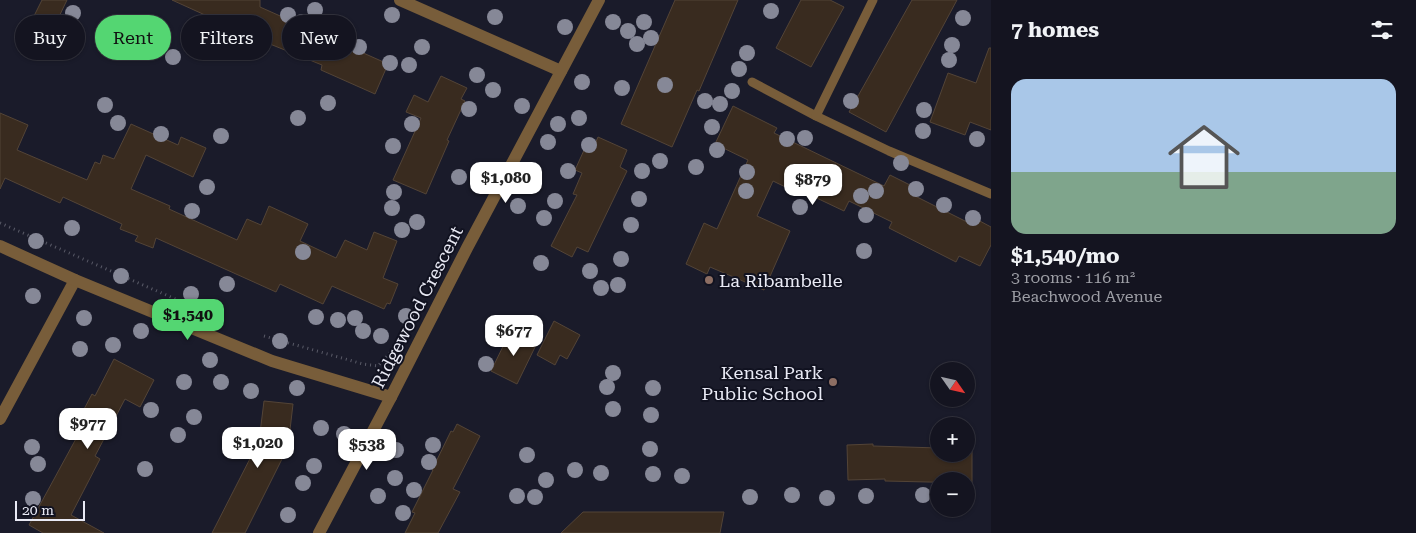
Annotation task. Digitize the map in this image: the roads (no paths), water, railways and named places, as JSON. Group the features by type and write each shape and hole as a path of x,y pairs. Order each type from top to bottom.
{"street":[{"path":"400,0 561,71"},
{"name":"Ridgewood Crescent","path":"319,533 467,248 599,0"},
{"path":"0,246 75,280 272,361 391,397"},
{"path":"0,419 75,280"}],"lane":[{"path":"816,116 873,0"},
{"path":"752,82 816,116 889,151 991,194"}],"place":[{"name":"La Ribambelle","path":"709,280"},
{"name":"Kensal Park Public School","path":"833,382"}]}
